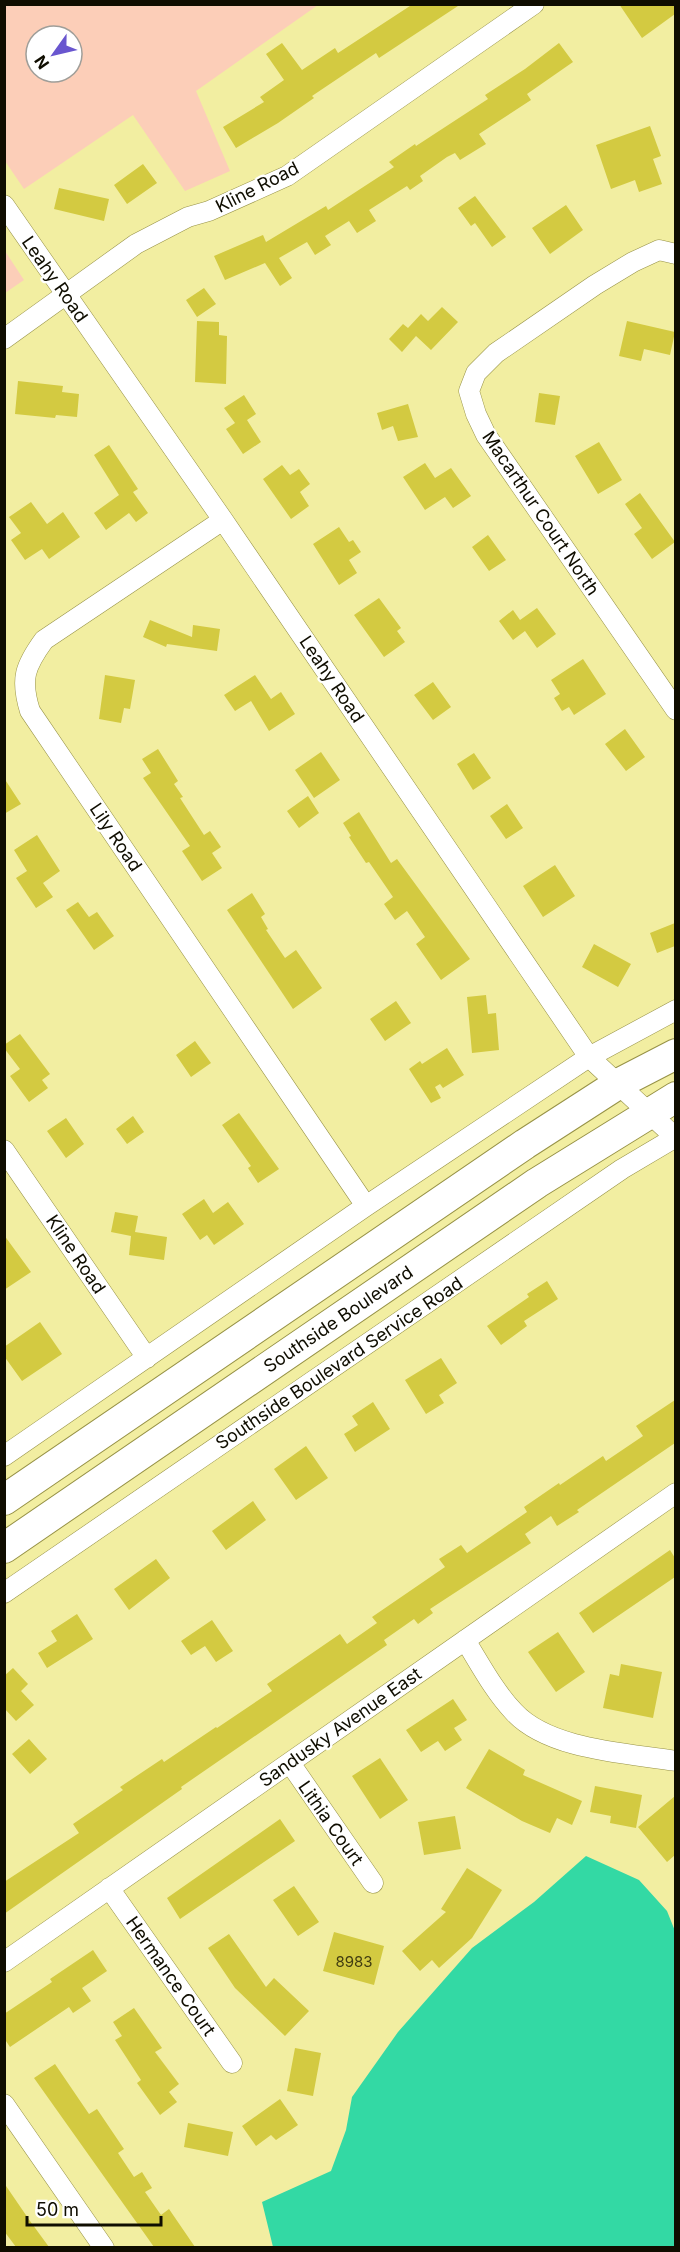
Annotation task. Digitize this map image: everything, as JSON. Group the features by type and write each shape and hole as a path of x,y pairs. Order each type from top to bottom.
{"highway":[{"path":"4,1500 525,1144 618,1084 675,1054"},
{"name":"Southside Boulevard","path":"4,1548 533,1185 675,1097"}],"street":[{"name":"Kline Road","path":"4,339 136,244 188,217 209,211 287,176 534,4"},
{"name":"Leahy Road","path":"4,205 223,520 589,1057 675,1138"},
{"name":"Macarthur Court North","path":"675,254 659,250 633,262 596,285 496,353 476,373 469,391 486,435 675,710"},
{"name":"Lily Road","path":"223,520 44,640 29,661 24,679 26,696 30,711 366,1206"},
{"path":"4,1456 366,1206 589,1057 675,1010"},
{"name":"Southside Boulevard Service Road","path":"4,1593 622,1169 675,1138"},
{"name":"Kline Road","path":"4,1150 147,1358"},
{"name":"Sandusky Avenue East","path":"4,1962 675,1493"},
{"path":"465,1640 501,1696 515,1714 531,1727 552,1738 576,1744 675,1761"},
{"name":"Lithia Court","path":"290,1763 373,1883"},
{"name":"Hermance Court","path":"109,1888 232,2063"},
{"path":"4,2104 104,2247"}],"shaded area":[{"path":"5,4 318,5 196,91 230,171 185,191 133,115 24,189 5,161"},
{"path":"5,251 24,280 4,293"},
{"path":"586,1856 639,1880 667,1911 675,1931 675,2247 273,2247 262,2202 331,2171 346,2130 352,2097 398,2032 472,1948 534,1902"}],"building":[{"path":"413,4 461,4 379,58 376,53 312,96 314,98 278,123 236,148 223,127 264,102 260,97 284,80 266,54 282,43 302,70 335,48 338,53"},
{"path":"619,4 675,4 675,14 642,38"},
{"path":"559,43 573,62 527,94 531,100 479,134 486,144 460,160 455,153 447,157 420,176 423,181 410,190 407,186 369,210 376,221 357,233 349,221 325,236 331,245 315,255 307,242 279,258 292,278 280,286 265,263 225,280 214,256 263,235 266,242 326,206 328,210 394,167 389,162 488,99 485,95"},
{"path":"650,126 661,156 653,159 662,184 639,192 635,180 611,189 596,145"},
{"path":"143,164 157,183 127,204 114,185"},
{"path":"59,188 109,199 104,221 54,209"},
{"path":"475,196 506,237 492,247 475,223 471,226 458,208"},
{"path":"566,205 583,230 550,254 532,228"},
{"path":"204,288 216,304 197,317 186,300"},
{"path":"442,307 458,322 431,350 416,336 402,352 389,339 403,324 408,328 421,314 428,321"},
{"path":"197,321 219,322 219,335 227,336 226,384 195,382"},
{"path":"627,321 675,332 670,355 644,349 641,361 619,356"},
{"path":"18,381 63,386 62,392 79,394 77,417 56,415 55,418 15,414"},
{"path":"539,393 560,396 555,425 535,422"},
{"path":"244,395 256,414 247,420 261,442 243,454 226,429 235,423 224,408"},
{"path":"408,404 418,437 398,441 393,426 382,430 377,413"},
{"path":"599,442 622,480 598,494 575,456"},
{"path":"109,445 138,489 133,492 148,513 136,522 129,513 106,530 94,513 119,495 94,455"},
{"path":"425,463 435,478 451,468 471,496 453,508 445,497 425,510 403,477"},
{"path":"282,465 290,475 299,469 310,484 300,492 309,506 291,519 263,479"},
{"path":"640,493 675,542 652,559 634,534 642,528 625,504"},
{"path":"31,502 47,524 63,512 80,537 49,559 42,549 25,560 11,540 21,533 9,517"},
{"path":"339,527 349,542 353,540 361,552 349,560 357,573 339,585 313,544"},
{"path":"488,535 506,560 489,571 472,547"},
{"path":"379,598 401,628 397,631 405,642 384,657 354,615"},
{"path":"537,608 556,634 537,648 525,631 513,640 499,621 513,610 520,620"},
{"path":"150,620 192,637 193,625 220,629 217,651 167,644 166,647 143,637"},
{"path":"583,659 606,694 574,715 569,707 562,711 554,698 560,694 551,680"},
{"path":"105,675 135,680 130,709 124,708 121,723 99,719"},
{"path":"255,675 271,699 281,692 295,714 269,731 251,701 235,711 224,695"},
{"path":"433,682 451,707 433,720 414,695"},
{"path":"625,729 645,757 626,771 605,744"},
{"path":"158,749 178,781 174,784 183,797 180,798 204,835 210,831 221,847 212,853 222,868 202,881 182,851 190,846 143,778 151,773 142,759"},
{"path":"321,752 340,780 314,798 295,770"},
{"path":"474,753 491,778 473,790 457,764"},
{"path":"4,778 21,804 4,814"},
{"path":"308,796 319,813 299,828 287,811"},
{"path":"507,804 523,828 506,839 490,816"},
{"path":"359,812 391,863 397,859 470,959 441,980 416,944 425,937 407,911 395,920 384,904 393,897 349,837 351,836 343,823"},
{"path":"37,835 60,871 43,883 53,897 36,908 16,878 27,871 14,850"},
{"path":"555,865 575,896 543,917 523,886"},
{"path":"252,893 265,914 261,917 268,929 266,930 285,958 296,950 322,988 293,1009 227,910"},
{"path":"78,902 89,917 97,912 114,936 94,950 66,910"},
{"path":"675,923 675,946 657,953 650,933"},
{"path":"594,944 631,964 618,987 582,967"},
{"path":"486,995 488,1014 496,1013 499,1050 472,1053 467,997"},
{"path":"396,1001 411,1023 385,1041 370,1019"},
{"path":"20,1034 50,1074 42,1080 48,1088 29,1102 10,1076 20,1069 4,1048 4,1045"},
{"path":"195,1041 211,1063 191,1077 176,1055"},
{"path":"447,1048 464,1075 443,1088 440,1084 435,1087 441,1098 431,1103 409,1069 420,1061 422,1064"},
{"path":"239,1113 279,1169 258,1183 248,1168 251,1166 222,1125"},
{"path":"133,1116 144,1132 127,1144 116,1129"},
{"path":"66,1118 84,1144 66,1158 47,1131"},
{"path":"204,1199 213,1213 228,1202 244,1224 214,1245 207,1235 200,1240 182,1214"},
{"path":"115,1212 138,1216 135,1232 167,1237 164,1260 129,1255 131,1236 111,1232"},
{"path":"4,1235 31,1272 4,1290"},
{"path":"547,1281 558,1299 524,1321 527,1326 501,1345 487,1326 529,1297 527,1294"},
{"path":"40,1322 62,1354 22,1381 4,1356 4,1347"},
{"path":"441,1358 457,1383 439,1395 444,1403 426,1414 405,1380"},
{"path":"675,1400 675,1443 557,1526 551,1516 525,1534 531,1543 430,1609 433,1613 418,1624 414,1619 384,1640 387,1645 181,1787 182,1789 4,1914 4,1882 79,1833 73,1824 123,1790 120,1787 162,1759 164,1762 272,1691 267,1684 340,1634 347,1644 377,1623 372,1617 445,1567 439,1559 461,1545 467,1553 527,1512 524,1507 559,1483 560,1485 603,1456 606,1461 643,1436 636,1426"},
{"path":"373,1402 390,1429 355,1452 344,1434 358,1425 352,1416"},
{"path":"306,1446 328,1478 296,1500 274,1469"},
{"path":"253,1501 266,1520 226,1550 212,1531"},
{"path":"670,1550 675,1558 675,1577 593,1633 579,1613"},
{"path":"156,1559 170,1578 129,1610 114,1589"},
{"path":"77,1614 93,1639 47,1668 38,1653 57,1641 51,1631"},
{"path":"212,1620 233,1651 216,1662 205,1646 191,1655 181,1641"},
{"path":"558,1632 585,1672 556,1692 528,1652"},
{"path":"621,1664 662,1672 653,1718 603,1708 610,1674 619,1676"},
{"path":"13,1668 28,1684 21,1691 34,1705 16,1721 4,1708 4,1676"},
{"path":"453,1699 467,1720 454,1728 462,1740 445,1751 438,1741 421,1752 406,1730"},
{"path":"29,1739 47,1759 30,1774 12,1754"},
{"path":"489,1749 525,1770 523,1775 582,1801 572,1825 557,1818 550,1833 522,1821 466,1788"},
{"path":"380,1758 408,1800 380,1819 352,1776"},
{"path":"595,1786 642,1795 636,1828 610,1823 611,1816 590,1812"},
{"path":"675,1796 675,1855 667,1862 638,1827"},
{"path":"455,1816 461,1849 424,1855 418,1822"},
{"path":"280,1819 295,1841 180,1919 167,1898"},
{"path":"467,1868 502,1890 472,1938 439,1968 432,1960 420,1971 402,1951 446,1912 441,1909"},
{"path":"294,1886 319,1922 298,1936 273,1900"},
{"path":"334,1932 384,1946 374,1985 323,1971"},
{"path":"229,1934 266,1987 274,1978 309,2011 285,2036 235,1988 208,1948"},
{"path":"93,1950 107,1971 82,1988 91,2001 73,2013 69,2007 10,2047 4,2038 4,2014 52,1982 50,1979"},
{"path":"134,2008 162,2048 155,2052 179,2084 169,2092 177,2102 160,2115 137,2083 141,2080 115,2040 122,2036 113,2022"},
{"path":"295,2048 321,2053 313,2096 287,2091"},
{"path":"55,2064 89,2114 97,2109 124,2149 118,2153 134,2177 142,2172 152,2188 145,2192 161,2215 169,2209 195,2247 154,2247 34,2078"},
{"path":"280,2099 298,2125 276,2140 271,2135 256,2146 242,2126"},
{"path":"188,2123 233,2132 228,2156 184,2147"},
{"path":"4,2183 49,2247 16,2247 4,2231"}]}
